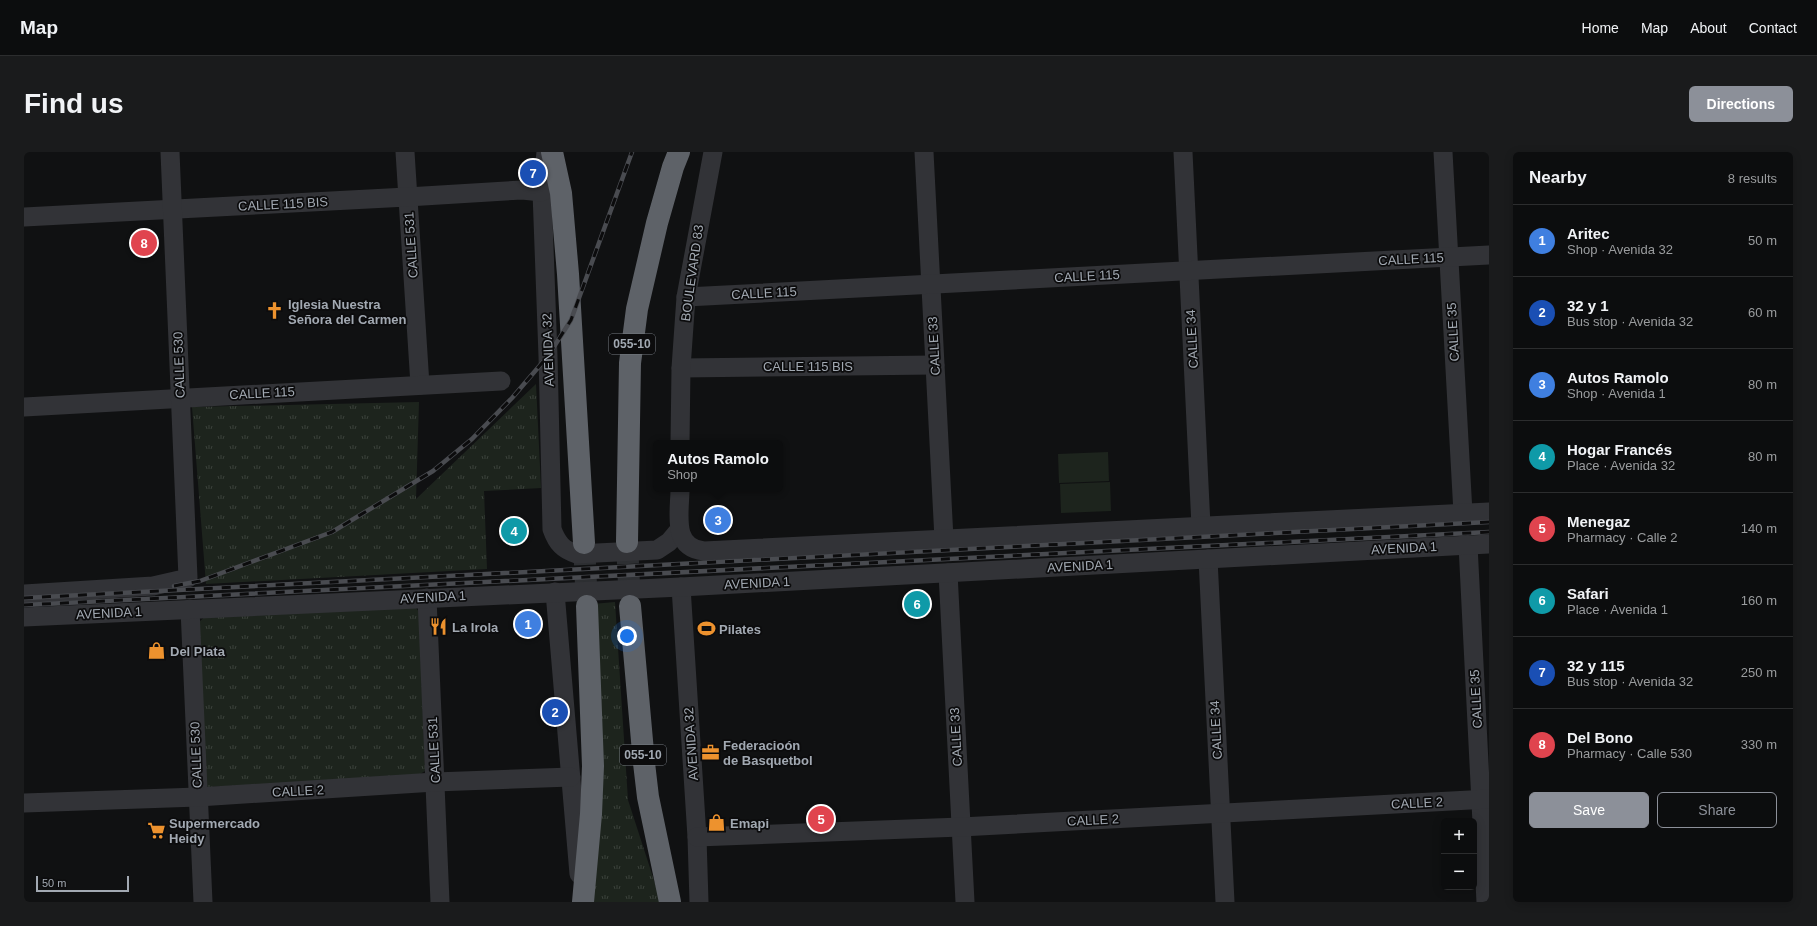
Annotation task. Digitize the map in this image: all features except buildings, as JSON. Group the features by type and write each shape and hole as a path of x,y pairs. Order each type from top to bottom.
{"highway":[{"name":"AVENIDA 32","path":"552,152 561,193 568,274 584,543"},
{"name":"055-10","path":"627,542 630,363 636,316 657,223 671,173 679,152"},
{"path":"582,902 591,814 593,766 587,606"},
{"name":"055-10","path":"630,606 648,797 670,902"}],"street":[{"name":"CALLE 530","path":"170,152 188,578"},
{"name":"CALLE 531","path":"405,152 420,385"},
{"name":"AVENIDA 32","path":"546,152 542,192 552,529 555,539 560,546 577,554 650,552 664,546 679,530"},
{"name":"BOULEVARD 83","path":"680,440 681,368 686,297 713,152"},
{"name":"CALLE 33","path":"924,152 944,539"},
{"name":"CALLE 34","path":"1183,152 1201,526"},
{"name":"CALLE 35","path":"1443,152 1463,513"},
{"name":"CALLE 115 BIS","path":"24,217 522,190 542,192"},
{"name":"CALLE 115","path":"686,297 1489,255"},
{"name":"CALLE 115 BIS","path":"681,368 935,365"},
{"name":"CALLE 115","path":"24,407 501,381"},
{"path":"680,492 679,530 690,547 696,550 704,551 1489,512"},
{"name":"AVENIDA 1","path":"24,617 681,587 1489,544"},
{"name":"CALLE 35","path":"1468,545 1485,799 1486,902"},
{"name":"CALLE 34","path":"1208,559 1225,902"},
{"name":"CALLE 33","path":"948,573 965,902"},
{"name":"AVENIDA 1","path":"24,594 153,586 188,578"},
{"name":"AVENIDA 32","path":"681,587 697,837 699,902"},
{"path":"555,592 582,902"},
{"name":"CALLE 531","path":"427,598 440,902"},
{"name":"CALLE 530","path":"190,609 203,902"},
{"name":"CALLE 2","path":"24,803 198,797 435,782 571,777"},
{"name":"CALLE 2","path":"697,837 961,827 1485,799"}],"green space":[{"path":"536,384 541,488 484,491 487,569 206,584 192,407 419,402 416,499"},
{"path":"1108,452 1109,481 1059,483 1058,454"},
{"path":"1110,482 1111,511 1061,513 1060,484"},
{"path":"615,602 628,800 661,902 591,902 593,604"},
{"path":"416,608 419,612 425,771 417,776 208,787 202,784 199,622 208,614"}],"tunnel":[{"path":"627,542 630,606"},
{"path":"584,543 587,606"}],"railway":[{"path":"174,586 200,581 332,532 433,471 472,439 512,398 548,356 571,320 632,152"},
{"path":"24,598 1489,522"},
{"path":"24,605 1489,532"}],"place":[{"name":"32 y 115","path":"533,173"},
{"name":"Del Bono","path":"144,243"},
{"name":"Iglesia Nuestra Señora del Carmen","path":"275,311"},
{"name":"Autos Ramolo","path":"718,520"},
{"name":"Hogar Francés","path":"514,531"},
{"name":"Safari","path":"917,604"},
{"name":"Aritec","path":"528,624"},
{"name":"La Irola","path":"439,627"},
{"name":"Pilates","path":"706,629"},
{"name":"Del Plata","path":"157,651"},
{"name":"32 y 1","path":"555,712"},
{"name":"Federacioón de Basquetbol","path":"710,752"},
{"name":"Menegaz","path":"821,819"},
{"name":"Emapi","path":"717,823"},
{"name":"Supermercado Heidy","path":"156,830"}]}
